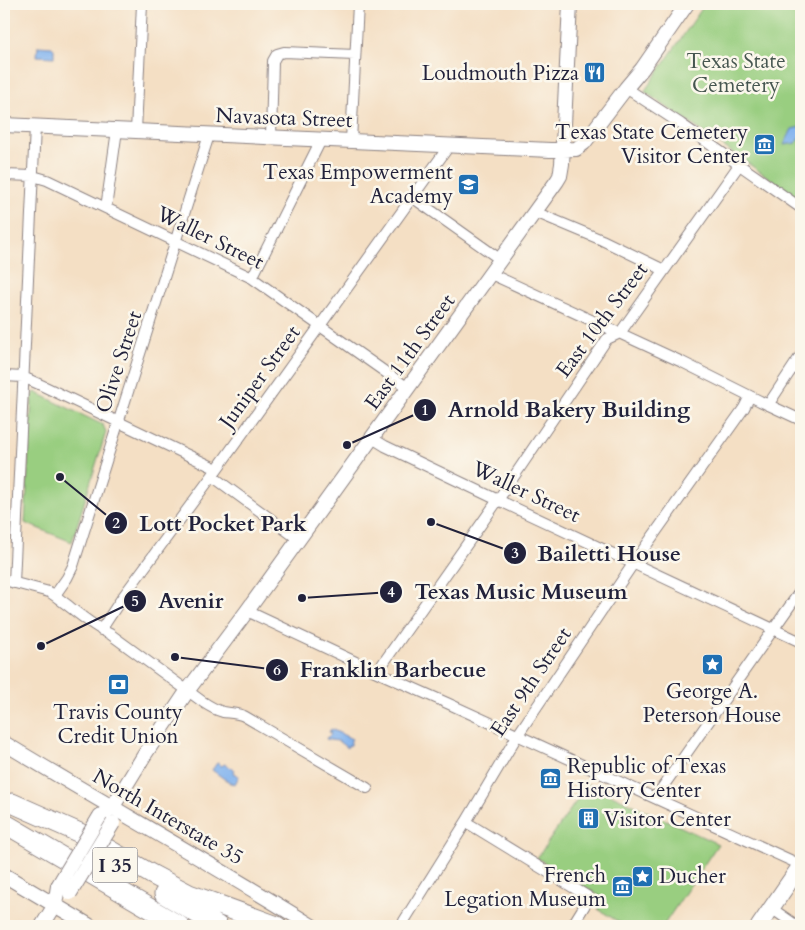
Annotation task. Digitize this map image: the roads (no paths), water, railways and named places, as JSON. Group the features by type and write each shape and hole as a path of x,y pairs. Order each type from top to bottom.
{"highway":[{"name":"I 35","path":"8,800 218,926"},
{"path":"8,800 82,834 189,894 277,926"},
{"name":"I 35","path":"4,825 180,926"},
{"path":"4,825 60,867 157,926"}],"main road":[{"path":"759,926 801,865"}],"street":[{"path":"136,131 142,4"},
{"path":"351,141 358,4"},
{"name":"East 11th Street","path":"112,808 188,690 491,274 560,176 570,4"},
{"path":"563,150 576,149 584,143 642,70 687,4"},
{"path":"271,137 273,61 277,54 284,52 355,55"},
{"path":"626,88 801,208"},
{"name":"Navasota Street","path":"4,125 563,150"},
{"path":"35,127 23,377 9,582 49,592 188,690 199,700 217,710 235,712 244,716 367,788"},
{"path":"106,208 117,130"},
{"name":"Olive Street","path":"54,595 68,578 73,566 209,135"},
{"path":"252,278 321,140"},
{"name":"Juniper Street","path":"101,630 122,598 449,146"},
{"name":"East 10th Street","path":"376,672 498,500 607,339 620,334 739,165"},
{"name":"Waller Street","path":"4,175 33,176 47,180 252,278 408,388"},
{"path":"412,197 501,260"},
{"path":"535,212 602,240 664,270"},
{"path":"491,274 682,362 801,420"},
{"path":"768,405 801,355"},
{"path":"4,376 23,377 41,384 119,422 214,473 298,539"},
{"name":"East 9th Street","path":"404,921 517,736 634,564 744,408 750,396"},
{"name":"Waller Street","path":"372,438 498,500 801,642"},
{"path":"655,798 801,590"},
{"path":"247,611 376,672 801,865"},
{"name":"North Interstate 35","path":"4,743 312,926"},
{"path":"42,926 112,808"},
{"path":"466,822 587,896 588,900 572,926"},
{"path":"4,875 90,926"},
{"path":"772,908 797,926"}],"water":[{"path":"38,46 52,47 54,49 54,57 37,56"},
{"path":"801,127 801,134 796,143 784,145 792,129"},
{"path":"331,729 352,739 351,745 347,748 338,741 326,739 331,733 329,732"},
{"path":"217,763 222,766 224,764 235,770 233,773 239,776 235,784 230,783 212,770"}],"place":[{"name":"Loudmouth Pizza","path":"595,73"},
{"name":"Texas State Cemetery Visitor Center","path":"764,144"},
{"name":"Texas Empowerment Academy","path":"469,184"},
{"name":"Arnold Bakery Building","path":"347,445"},
{"name":"Lott Pocket Park","path":"60,477"},
{"name":"Bailetti House","path":"431,522"},
{"name":"Texas Music Museum","path":"302,598"},
{"name":"Avenir","path":"41,646"},
{"name":"Franklin Barbecue","path":"175,657"},
{"name":"George A. Peterson House","path":"712,664"},
{"name":"Travis County Credit Union","path":"118,685"},
{"name":"Republic of Texas History Center","path":"551,778"},
{"name":"Visitor Center","path":"588,819"},
{"name":"Ducher","path":"643,876"},
{"name":"French Legation Museum","path":"622,887"}],"park label":[{"name":"Texas State Cemetery","path":"736,73"}]}
